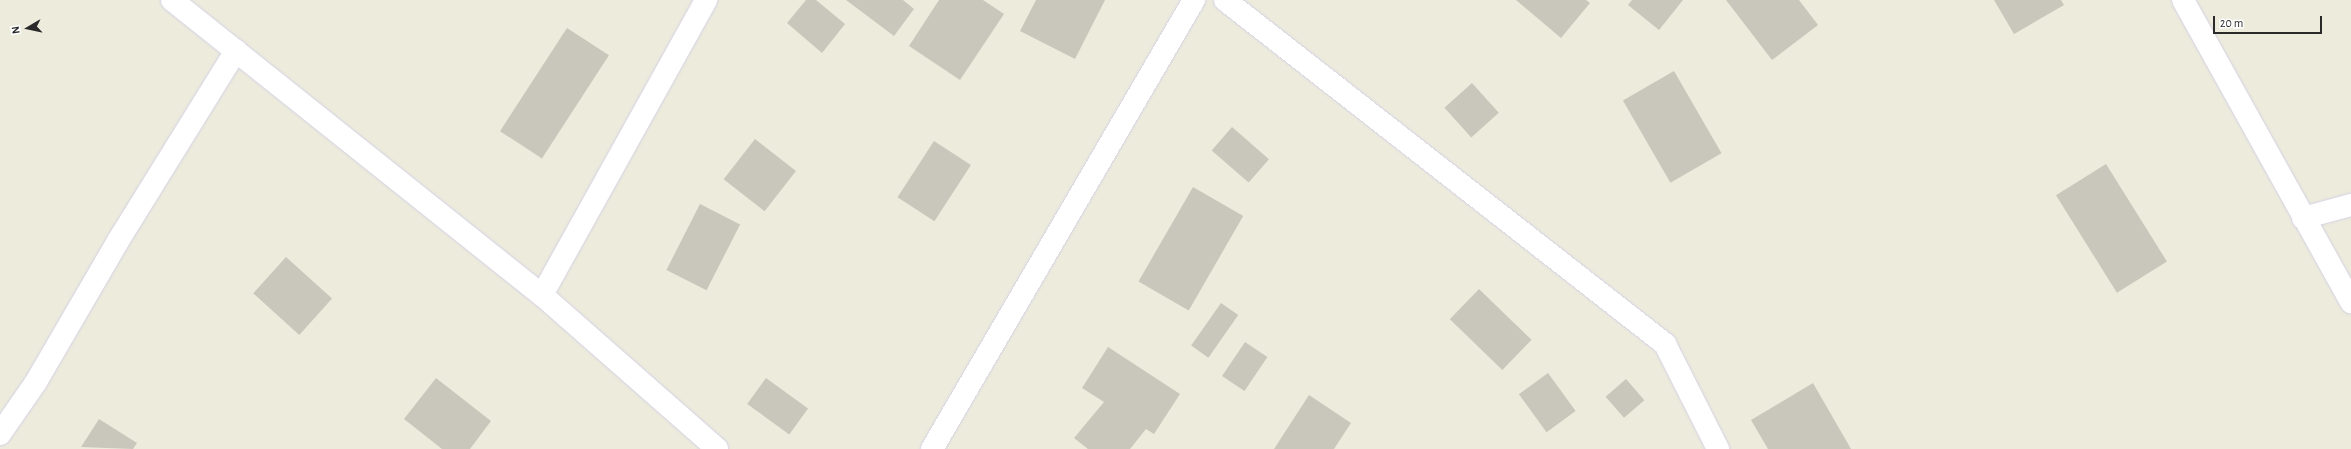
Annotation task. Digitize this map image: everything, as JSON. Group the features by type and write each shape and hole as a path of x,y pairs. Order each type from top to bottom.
{"street":[{"path":"172,0 542,295 717,449"},
{"path":"542,295 706,0"},
{"path":"932,449 1194,0"},
{"path":"1225,0 1665,344 1718,449"},
{"path":"2183,0 2351,302"},
{"path":"0,434 36,382 118,241 236,51"},
{"path":"2303,218 2351,205"}],"building":[{"path":"806,0 816,0 845,24 822,53 787,23"},
{"path":"846,0 903,0 914,9 894,36"},
{"path":"939,0 983,0 1004,14 960,80 909,46"},
{"path":"1036,0 1105,0 1075,59 1020,31"},
{"path":"1516,0 1586,0 1590,3 1561,38"},
{"path":"1632,0 1683,0 1659,30 1628,5"},
{"path":"1726,0 1799,0 1818,25 1772,60"},
{"path":"1994,0 2061,0 2064,5 2014,34"},
{"path":"567,28 609,55 542,158 500,131"},
{"path":"1674,71 1722,153 1670,183 1623,100"},
{"path":"1472,83 1499,113 1471,137 1445,108"},
{"path":"1232,127 1269,159 1249,183 1212,150"},
{"path":"755,139 796,171 765,211 724,179"},
{"path":"934,141 971,165 934,221 898,197"},
{"path":"2106,164 2167,262 2117,293 2056,195"},
{"path":"1193,187 1243,216 1189,310 1138,281"},
{"path":"700,204 740,224 706,290 666,270"},
{"path":"286,257 332,298 299,335 253,293"},
{"path":"1479,289 1532,340 1502,370 1450,319"},
{"path":"1221,303 1238,315 1208,358 1191,346"},
{"path":"1245,342 1267,357 1244,391 1222,376"},
{"path":"1108,347 1180,394 1154,434 1146,429 1130,449 1088,449 1074,438 1104,402 1082,388"},
{"path":"1548,373 1576,411 1547,432 1519,394"},
{"path":"436,378 491,421 470,449 442,449 404,419"},
{"path":"766,378 808,409 789,434 747,404"},
{"path":"1626,379 1644,400 1624,418 1606,397"},
{"path":"1813,383 1851,449 1768,449 1751,420"},
{"path":"1309,395 1351,423 1334,449 1274,449"},
{"path":"99,419 137,443 133,449 81,447"}]}
